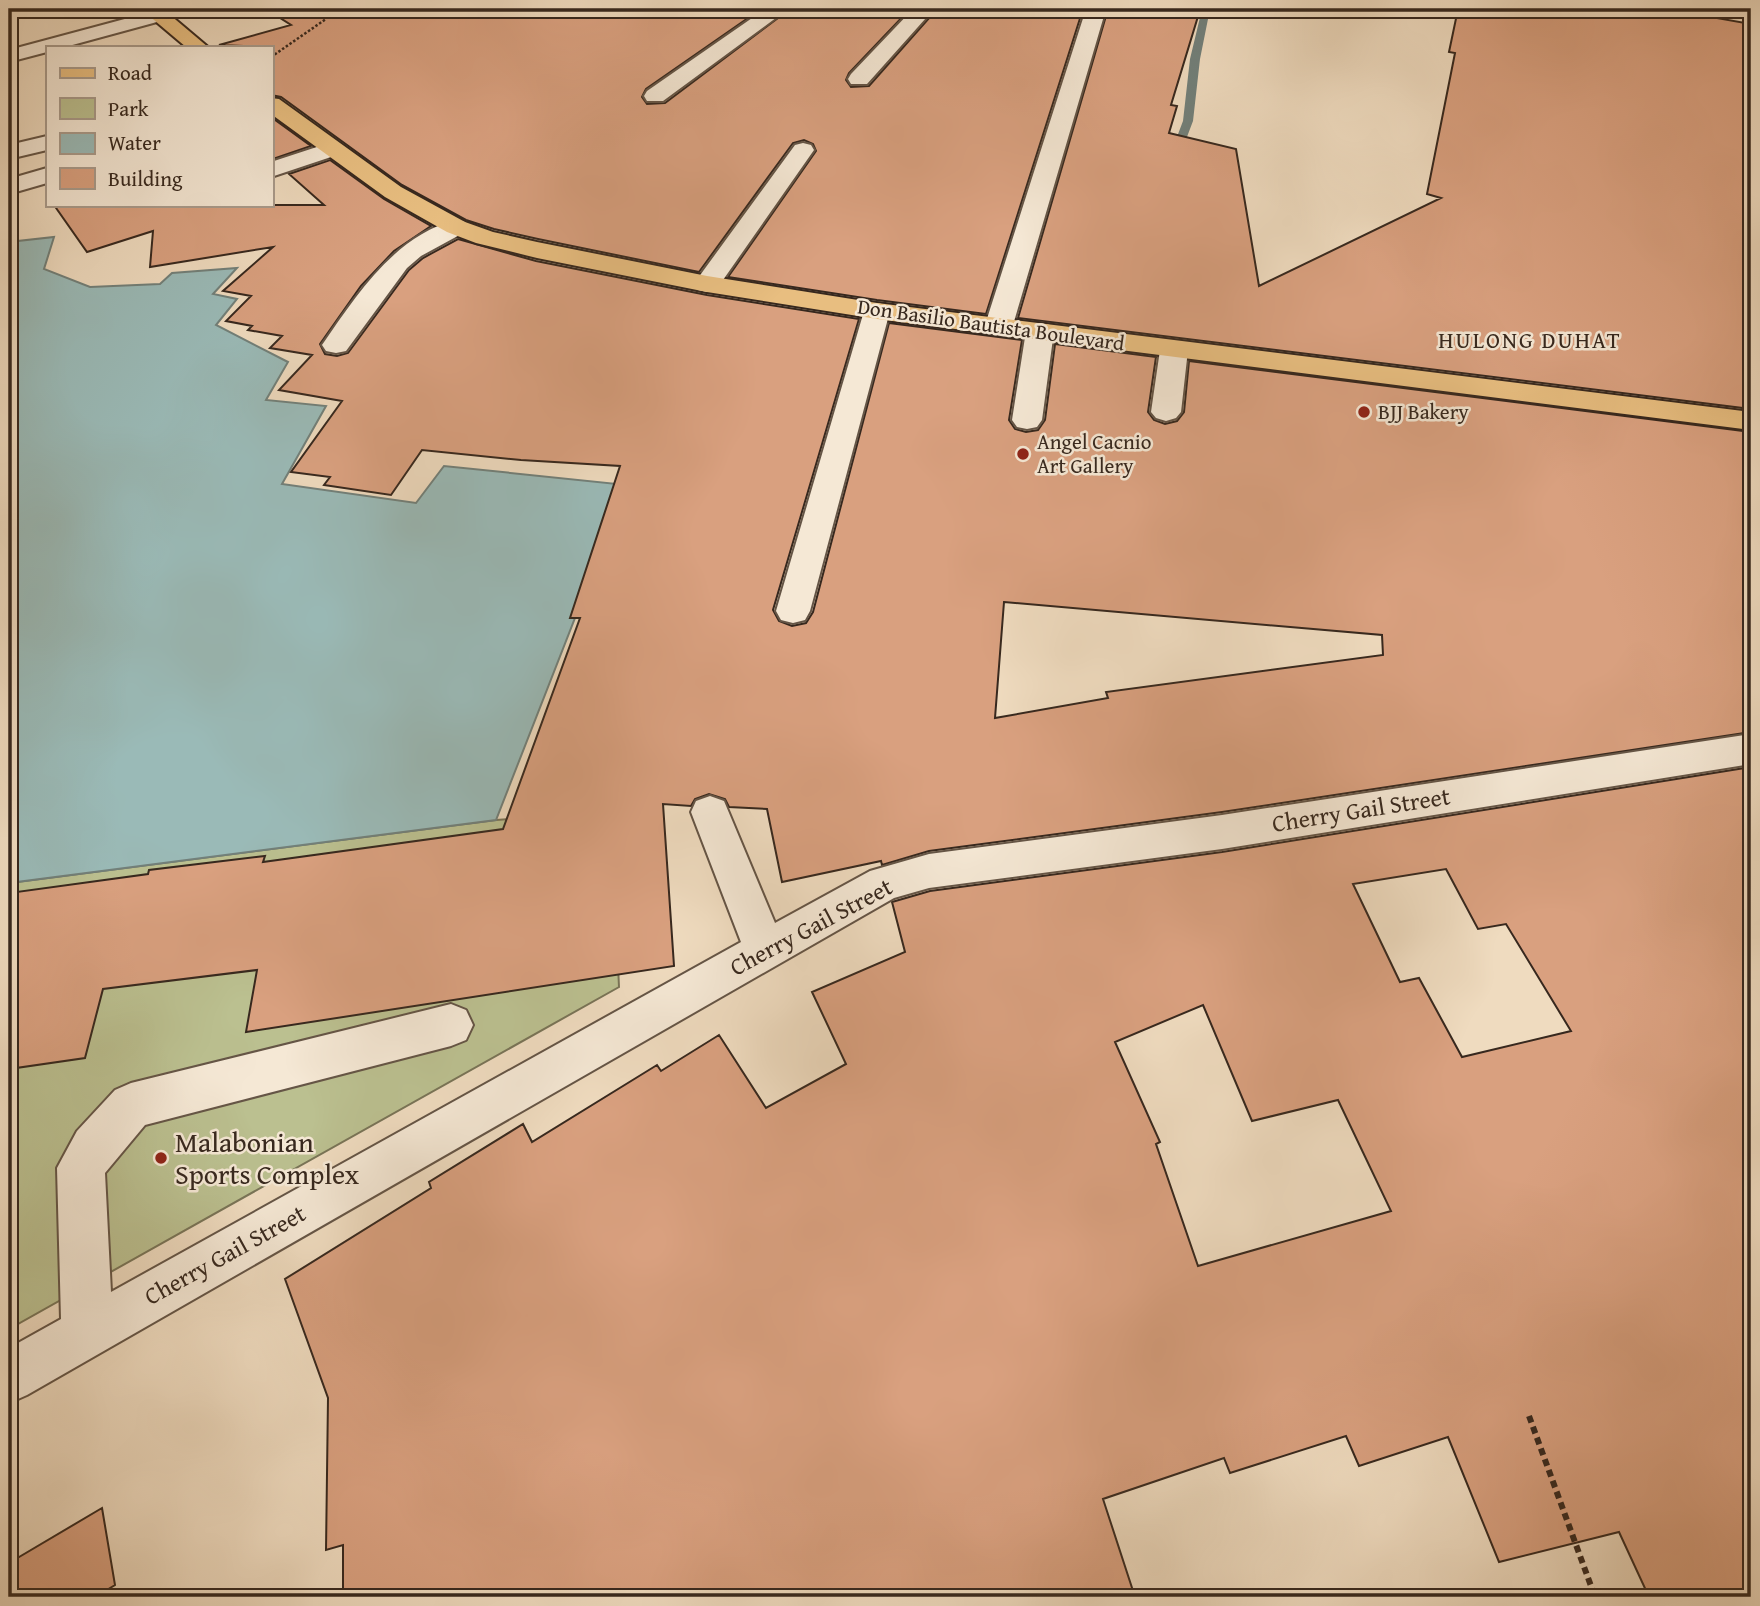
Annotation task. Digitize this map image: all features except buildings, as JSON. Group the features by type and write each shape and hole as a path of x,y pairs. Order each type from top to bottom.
{"main road":[{"path":"155,12 197,46"},
{"name":"Don Basilio Bautista Boulevard","path":"276,112 393,192 456,227 485,238 537,250 708,284 877,311 1751,421"}],"street":[{"path":"9,56 155,12 183,9"},
{"path":"655,96 778,9"},
{"path":"859,79 924,9"},
{"path":"999,325 1096,9"},
{"path":"9,152 46,144"},
{"path":"273,169 332,149"},
{"path":"708,284 803,150"},
{"path":"9,187 46,175"},
{"path":"337,345 398,263 412,251 456,227"},
{"path":"793,611 877,311"},
{"path":"1027,420 1040,331"},
{"path":"1166,412 1174,350"},
{"name":"Cherry Gail Street","path":"9,1377 884,883 929,871 1222,832 1751,749"},
{"path":"710,812 765,950"},
{"path":"87,1333 81,1168 94,1148 131,1106 451,1025"}],"path":[{"path":"273,56 326,19"},
{"path":"1530,1416 1595,1597"}],"green space":[{"name":"Malabonian Sports Complex","path":"611,812 619,987 9,1329 9,883 496,820"}],"water":[{"path":"54,237 44,269 90,287 160,284 172,273 237,268 213,294 237,299 216,325 288,362 266,400 326,406 282,484 416,503 444,466 627,485 496,820 9,883 9,242"}],"waterway":[{"path":"1174,158 1188,121 1195,59 1206,9"}],"place":[{"name":"BJJ Bakery","path":"1364,412"},
{"name":"Angel Cacnio Art Gallery","path":"1023,454"},
{"name":"Malabonian Sports Complex","path":"161,1158"}],"district":[{"name":"HULONG DUHAT","path":"1530,340"}]}
